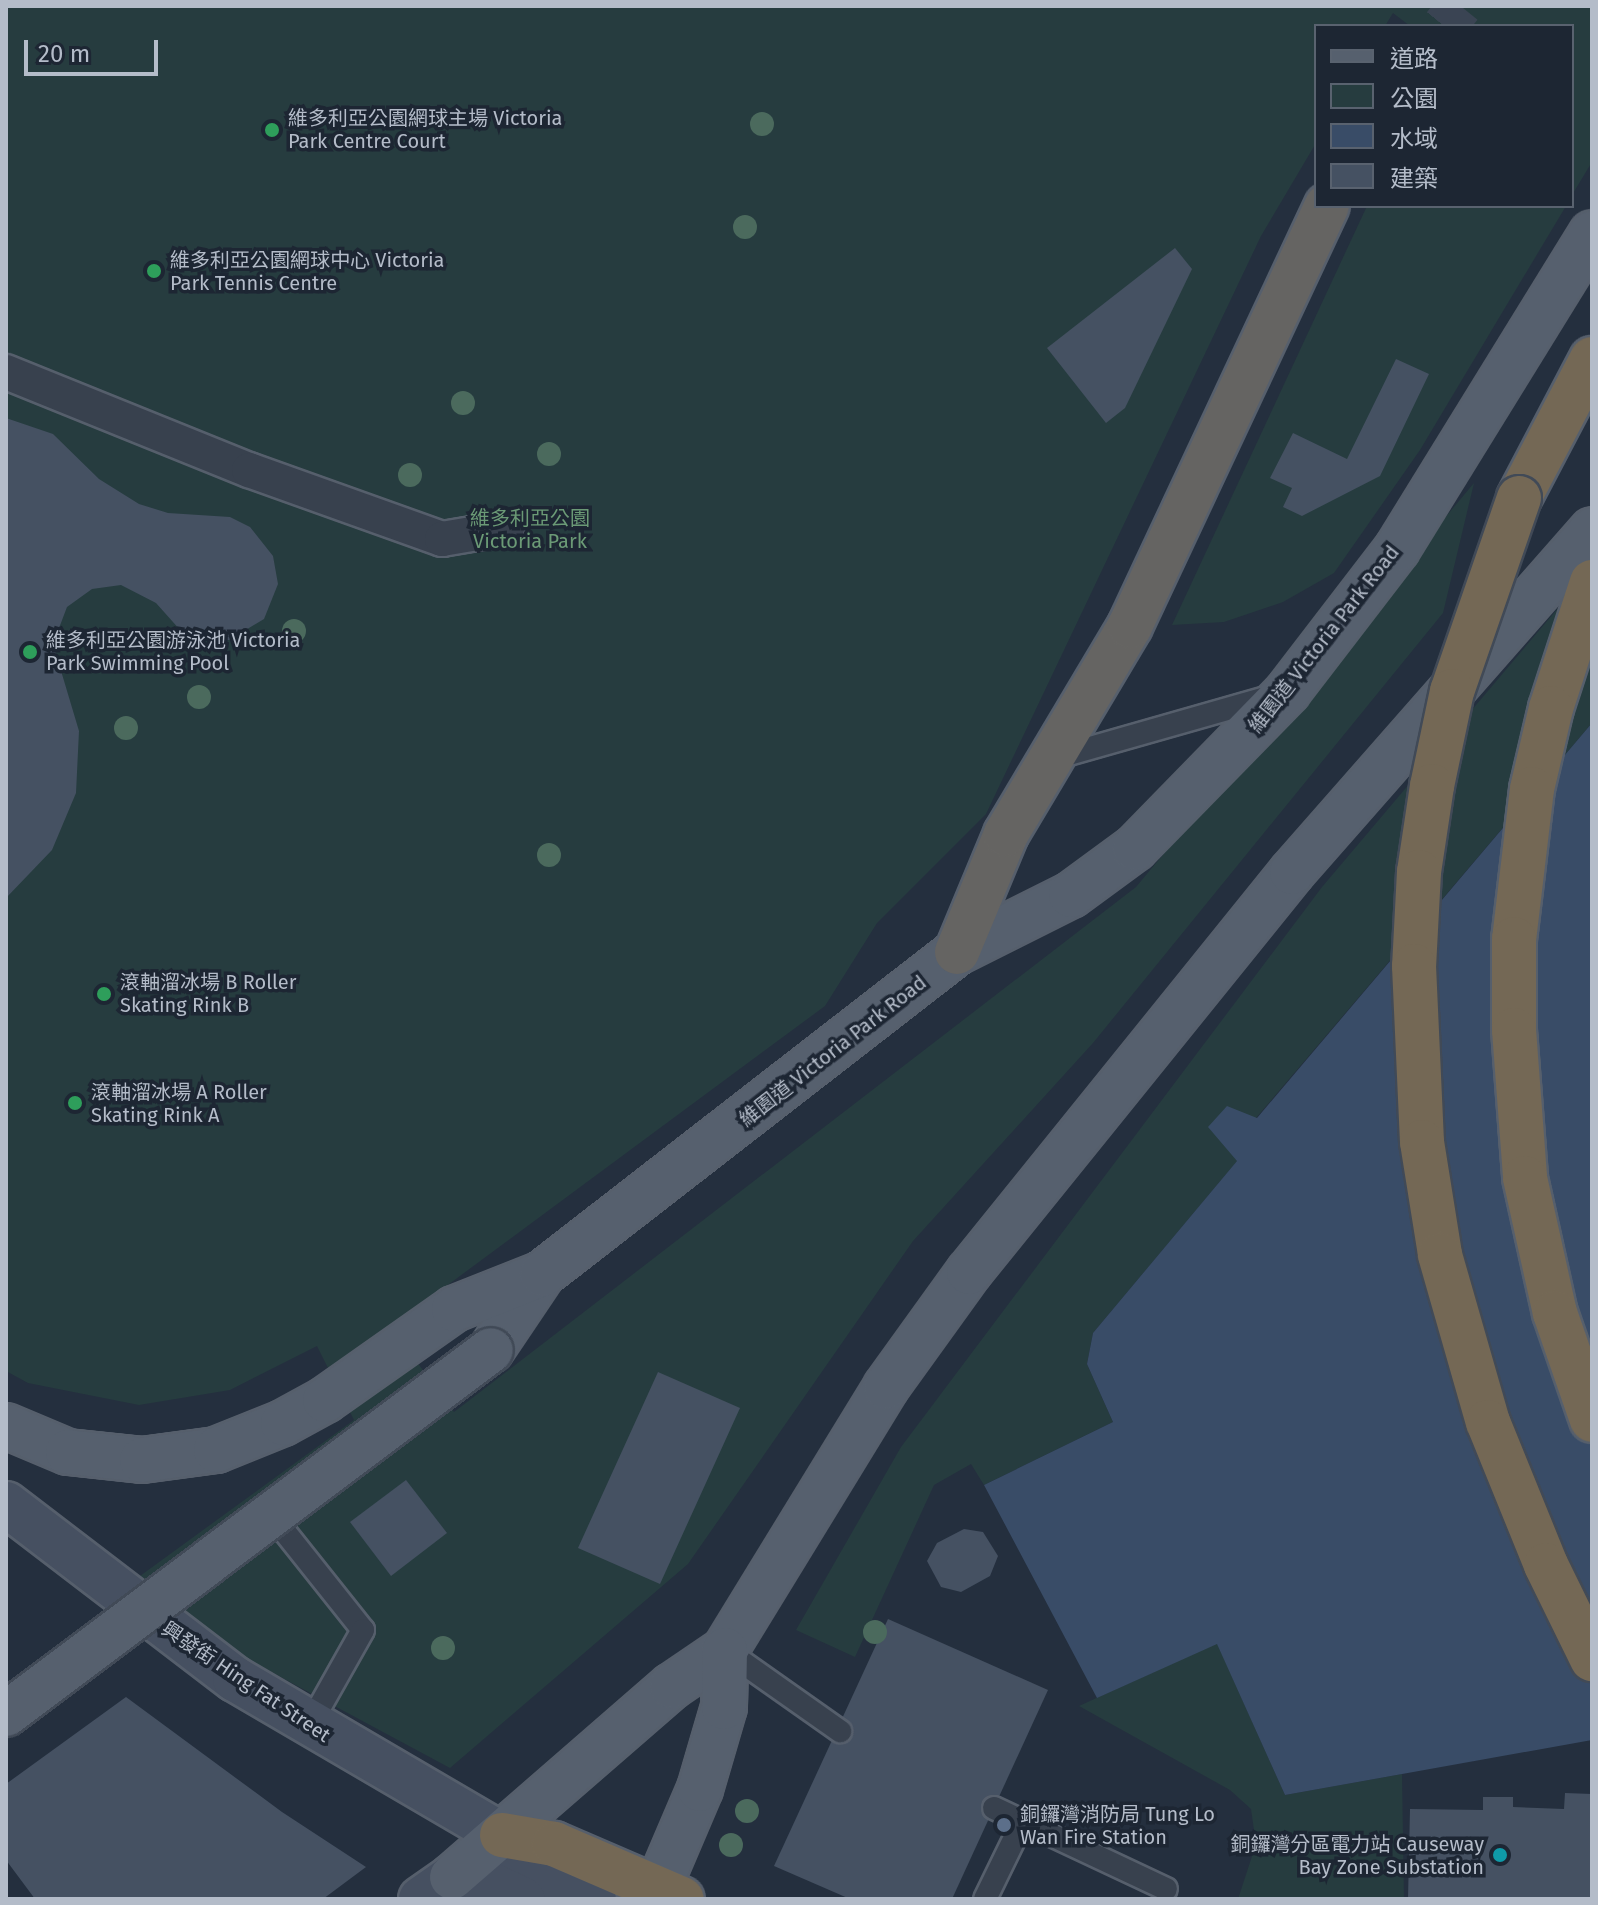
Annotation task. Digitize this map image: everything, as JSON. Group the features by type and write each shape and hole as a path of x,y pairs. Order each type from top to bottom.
{"highway":[{"path":"957,952 1006,834 1130,626 1326,208"},
{"path":"1592,359 1519,498 1452,691 1419,872 1414,966 1422,1142 1443,1270 1463,1345 1517,1498 1592,1659"},
{"path":"1592,582 1551,708 1532,789 1522,854 1514,970 1525,1178 1555,1313 1592,1420"},
{"path":"502,1835 554,1844 664,1896"}],"main road":[{"name":"維園道 Victoria Park Road","path":"542,1274 957,952 1071,895 1135,848 1288,691 1397,549 1592,233"},
{"path":"437,1888 672,1686 725,1650 886,1387 969,1272 1292,872 1592,530"},
{"path":"6,1714 491,1350 542,1274"},
{"path":"6,1426 68,1452 105,1458 179,1458 216,1450 244,1442 325,1400 454,1309 542,1274"},
{"name":"興發街 Hing Fat Street","path":"6,1504 141,1610 309,1726 502,1835"},
{"path":"664,1896 724,1707 725,1650"},
{"path":"502,1835 505,1849 516,1860 594,1899"},
{"path":"437,1888 475,1876 522,1899"}],"street":[{"path":"6,372 249,470 442,539 507,528"}],"lane":[{"path":"1054,758 1288,691"},
{"path":"141,1610 277,1522 363,1630 309,1726"},
{"path":"725,1650 840,1731"},
{"path":"994,1808 1024,1819 1166,1889"},
{"path":"985,1899 1024,1819"}],"green space":[{"name":"維多利亞公園 Victoria Park","path":"6,6 1592,6 1592,162 1574,192 1574,24 1407,24 1393,13 1386,24 1314,24 1314,146 1261,236 986,814 877,923 825,1006 391,1327 454,1412 1136,887 1474,483 1443,613 1093,1043 913,1241 688,1564 450,1768 165,1615 129,1584 354,1420 317,1346 230,1390 139,1405 28,1383 6,1371"},
{"path":"1366,208 1565,208 1420,450 1334,573 1283,602 1224,622 1172,625"},
{"path":"1592,568 1592,723 1256,1118 1209,1127 1238,1160 1093,1333 1087,1364 1113,1422 984,1485 971,1464 934,1485 855,1657 796,1630 901,1447 1322,887"},
{"path":"1217,1643 1285,1795 1402,1774 1404,1899 1238,1899 1256,1844 1251,1809 1230,1790 1079,1706"}],"water":[{"path":"1592,723 1592,1740 1285,1795 1217,1644 1097,1698 984,1485 1113,1422 1087,1364 1093,1333 1237,1161 1208,1127 1227,1106 1257,1118"}],"building":[{"path":"1175,248 1192,269 1125,408 1106,423 1047,348"},
{"path":"1396,359 1429,374 1380,476 1302,516 1283,507 1292,488 1270,478 1293,433 1347,459"},
{"name":"維多利亞公園游泳池 Victoria Park Swimming Pool","path":"6,418 53,434 99,479 139,504 168,513 230,517 250,527 273,556 278,584 264,619 229,640 205,640 181,631 156,603 121,585 92,589 67,607 53,644 79,731 76,793 52,850 6,898"},
{"path":"658,1372 740,1408 660,1584 578,1548"},
{"path":"406,1480 447,1533 391,1576 350,1522"},
{"path":"964,1529 983,1532 998,1556 990,1576 961,1592 941,1587 927,1561 937,1543"},
{"path":"888,1619 1048,1690 952,1899 850,1899 774,1866"},
{"path":"126,1697 282,1812 366,1867 323,1899 35,1899 6,1860 6,1784"},
{"name":"銅鑼灣分區電力站 Causeway Bay Zone Substation","path":"1565,1793 1592,1794 1592,1899 1408,1899 1410,1809 1483,1810 1483,1797 1513,1797 1513,1807 1564,1809"}],"tunnel":[{"path":"1446,24 1460,6"}],"place":[{"name":"維多利亞公園網球主場 Victoria Park Centre Court","path":"272,130"},
{"name":"維多利亞公園網球中心 Victoria Park Tennis Centre","path":"154,271"},
{"name":"維多利亞公園游泳池 Victoria Park Swimming Pool","path":"30,652"},
{"name":"滾軸溜冰場 B Roller Skating Rink B","path":"104,994"},
{"name":"滾軸溜冰場 A Roller Skating Rink A","path":"75,1103"},
{"name":"銅鑼灣消防局 Tung Lo Wan Fire Station","path":"1004,1825"},
{"name":"銅鑼灣分區電力站 Causeway Bay Zone Substation","path":"1500,1855"}]}
